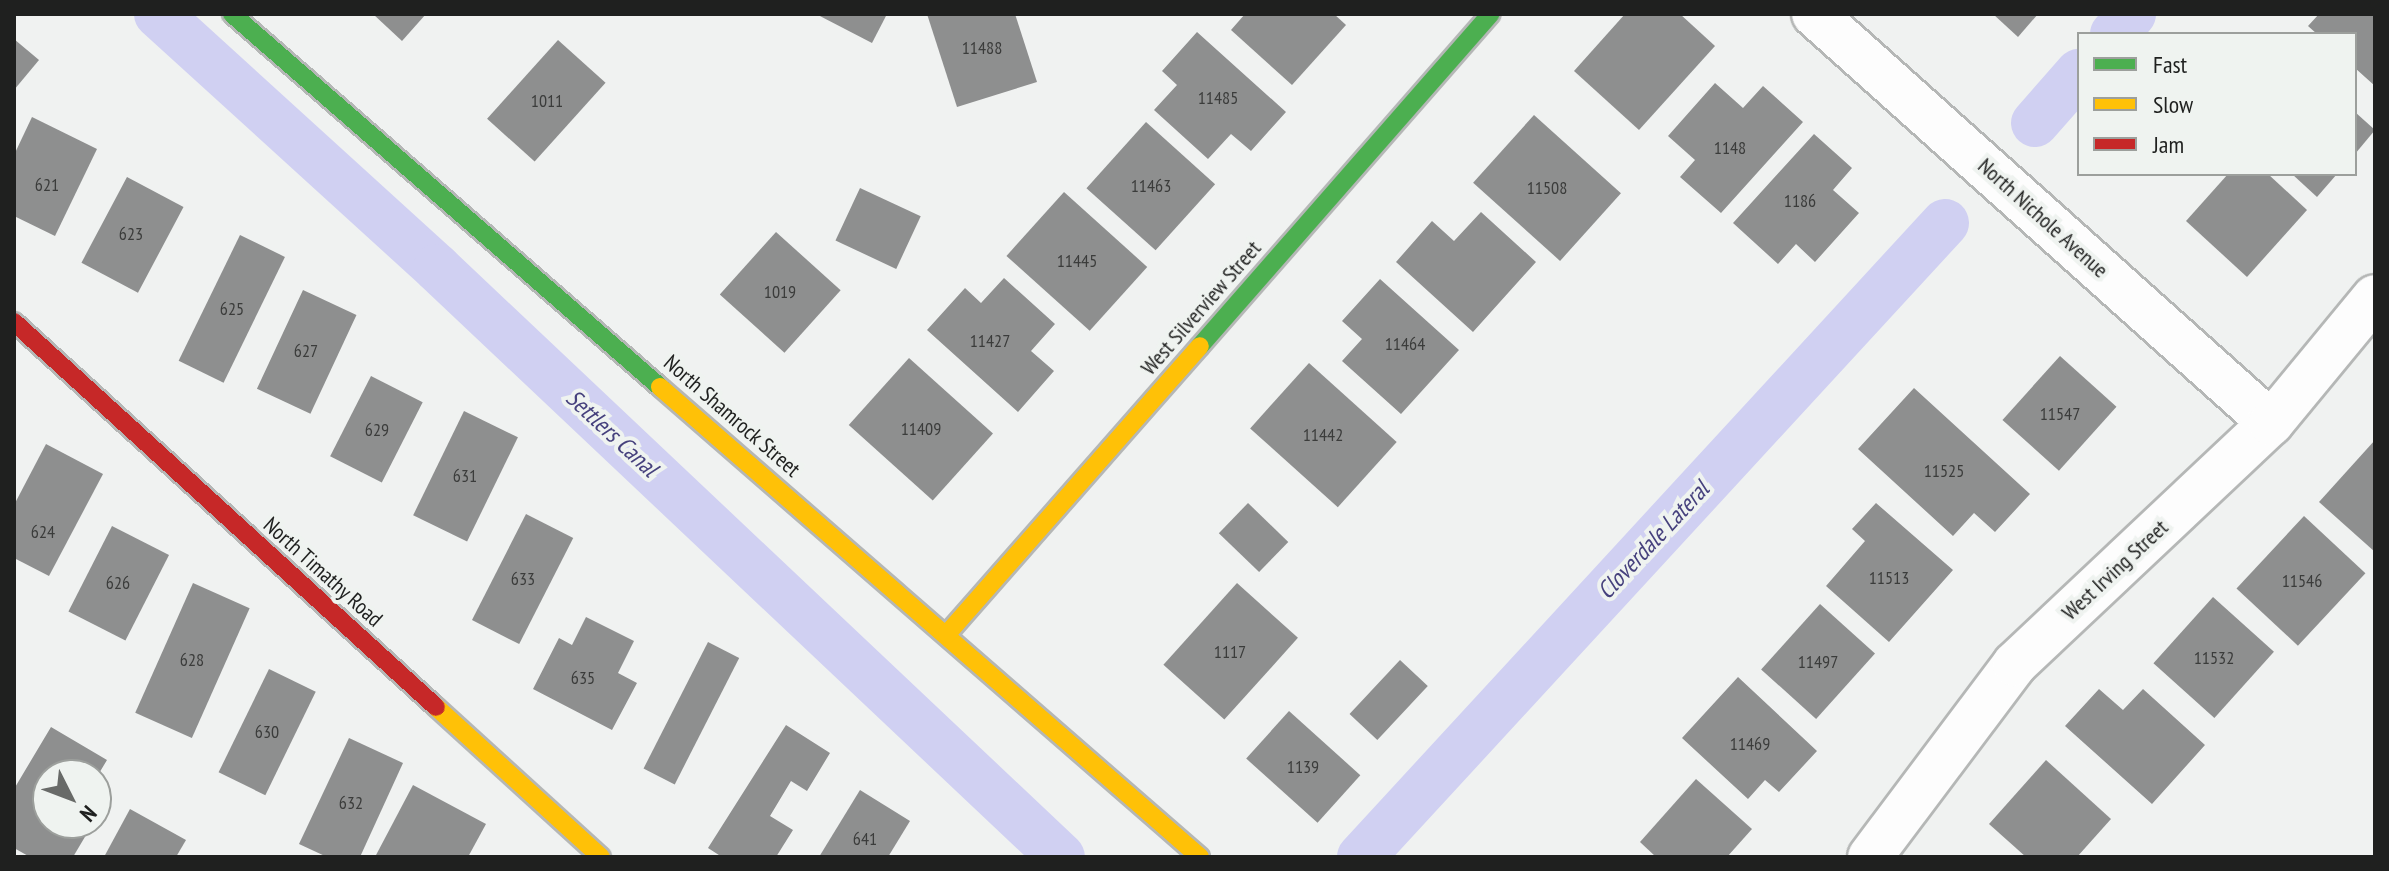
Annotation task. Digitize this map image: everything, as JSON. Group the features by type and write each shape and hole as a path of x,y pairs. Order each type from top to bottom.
{"street":[{"name":"North Shamrock Street","path":"232,14 1200,857"},
{"name":"West Silverview Street","path":"947,634 1491,14"},
{"name":"North Nichole Avenue","path":"1814,14 2271,423"},
{"name":"West Irving Street","path":"1870,857 2015,664 2271,423 2375,297"},
{"name":"North Timathy Road","path":"14,322 601,857"}],"building":[{"path":"373,14 426,14 402,41"},
{"path":"816,14 887,14 872,43"},
{"path":"927,14 1015,14 1037,82 957,107"},
{"path":"1245,14 1334,14 1346,25 1292,85 1231,30"},
{"path":"1625,14 1680,14 1715,46 1639,130 1574,71"},
{"path":"1993,14 2038,14 2018,37"},
{"path":"2319,14 2375,14 2375,86 2357,70 2357,32 2315,32 2308,26"},
{"path":"1197,32 1286,112 1251,151 1231,134 1208,159 1154,110 1177,85 1162,71"},
{"path":"14,39 39,60 14,90"},
{"path":"558,40 606,83 535,162 487,119"},
{"path":"1715,83 1743,108 1763,86 1803,122 1721,213 1680,177 1695,160 1668,136"},
{"path":"2357,114 2375,130 2357,152"},
{"path":"1534,115 1621,193 1560,261 1473,183"},
{"path":"32,117 97,149 55,236 14,216 14,155"},
{"path":"1146,122 1215,184 1156,250 1086,188"},
{"path":"1814,134 1852,168 1833,190 1859,213 1815,262 1796,244 1778,264 1733,223"},
{"path":"2226,176 2270,176 2307,210 2247,277 2186,221"},
{"path":"2294,176 2335,176 2317,197"},
{"path":"127,177 184,207 138,293 81,263"},
{"path":"860,188 921,216 896,269 835,241"},
{"path":"1064,192 1147,267 1090,331 1006,256"},
{"path":"1481,212 1536,262 1473,332 1396,262 1432,221 1454,241"},
{"path":"776,232 841,290 784,353 720,294"},
{"path":"240,235 285,257 224,383 179,361"},
{"path":"1004,278 1055,324 1031,351 1054,371 1018,412 927,330 965,288 981,303"},
{"path":"1380,279 1459,350 1401,414 1342,361 1362,339 1342,321"},
{"path":"303,290 356,315 310,414 257,389"},
{"path":"2060,356 2116,407 2059,471 2002,420"},
{"path":"909,358 993,434 933,500 849,425"},
{"path":"1309,363 1397,442 1338,507 1250,428"},
{"path":"371,376 423,402 382,483 330,456"},
{"path":"1914,388 2030,494 1995,532 1974,513 1953,536 1858,449"},
{"path":"464,411 518,437 467,542 413,515"},
{"path":"2375,440 2375,552 2319,502"},
{"path":"46,444 103,474 49,576 14,558 14,505"},
{"path":"1248,503 1288,542 1259,572 1219,533"},
{"path":"1876,503 1953,570 1889,642 1826,586 1865,541 1852,529"},
{"path":"526,514 573,538 519,644 472,620"},
{"path":"2304,516 2365,573 2298,646 2236,588"},
{"path":"112,526 169,555 125,641 68,612"},
{"path":"193,583 250,608 192,738 135,713"},
{"path":"1237,583 1298,638 1224,720 1163,665"},
{"path":"2213,597 2274,652 2214,718 2153,663"},
{"path":"1820,604 1875,654 1816,719 1761,669"},
{"path":"586,617 634,641 618,673 637,683 612,730 533,689 559,638 572,645"},
{"path":"708,642 739,658 675,784 644,769"},
{"path":"1400,660 1428,686 1377,740 1350,714"},
{"path":"269,669 316,692 265,795 219,772"},
{"path":"1738,677 1817,751 1779,792 1765,780 1748,799 1682,738"},
{"path":"2099,689 2123,710 2143,689 2205,745 2152,804 2065,726"},
{"path":"1289,711 1360,775 1318,823 1246,759"},
{"path":"786,725 830,753 807,791 791,781 770,816 793,830 776,857 722,857 708,848"},
{"path":"51,727 105,759 32,759 32,839 84,839 73,857 30,857 14,848 14,789"},
{"path":"349,738 403,763 360,857 327,857 299,844"},
{"path":"2046,760 2111,819 2077,857 2026,857 1989,824"},
{"path":"1696,779 1752,829 1727,857 1656,857 1640,842"},
{"path":"413,785 486,824 468,857 375,857"},
{"path":"860,790 910,821 888,857 819,857"},
{"path":"130,809 186,840 176,857 104,857"}],"waterway":[{"name":"Settlers Canal","path":"158,14 437,268 1061,857"},
{"name":"Cloverdale Lateral","path":"2116,32 2132,14"},
{"name":"Cloverdale Lateral","path":"2035,123 2077,75"},
{"name":"Cloverdale Lateral","path":"1361,857 1945,223"}],"traffic: fast":[{"path":"232,14 660,387"},
{"path":"1200,346 1491,14"}],"traffic: slow":[{"path":"947,634 1200,346"},
{"path":"660,387 1200,857"},
{"path":"436,707 601,857"}],"traffic: jam":[{"path":"14,322 436,707"}]}
